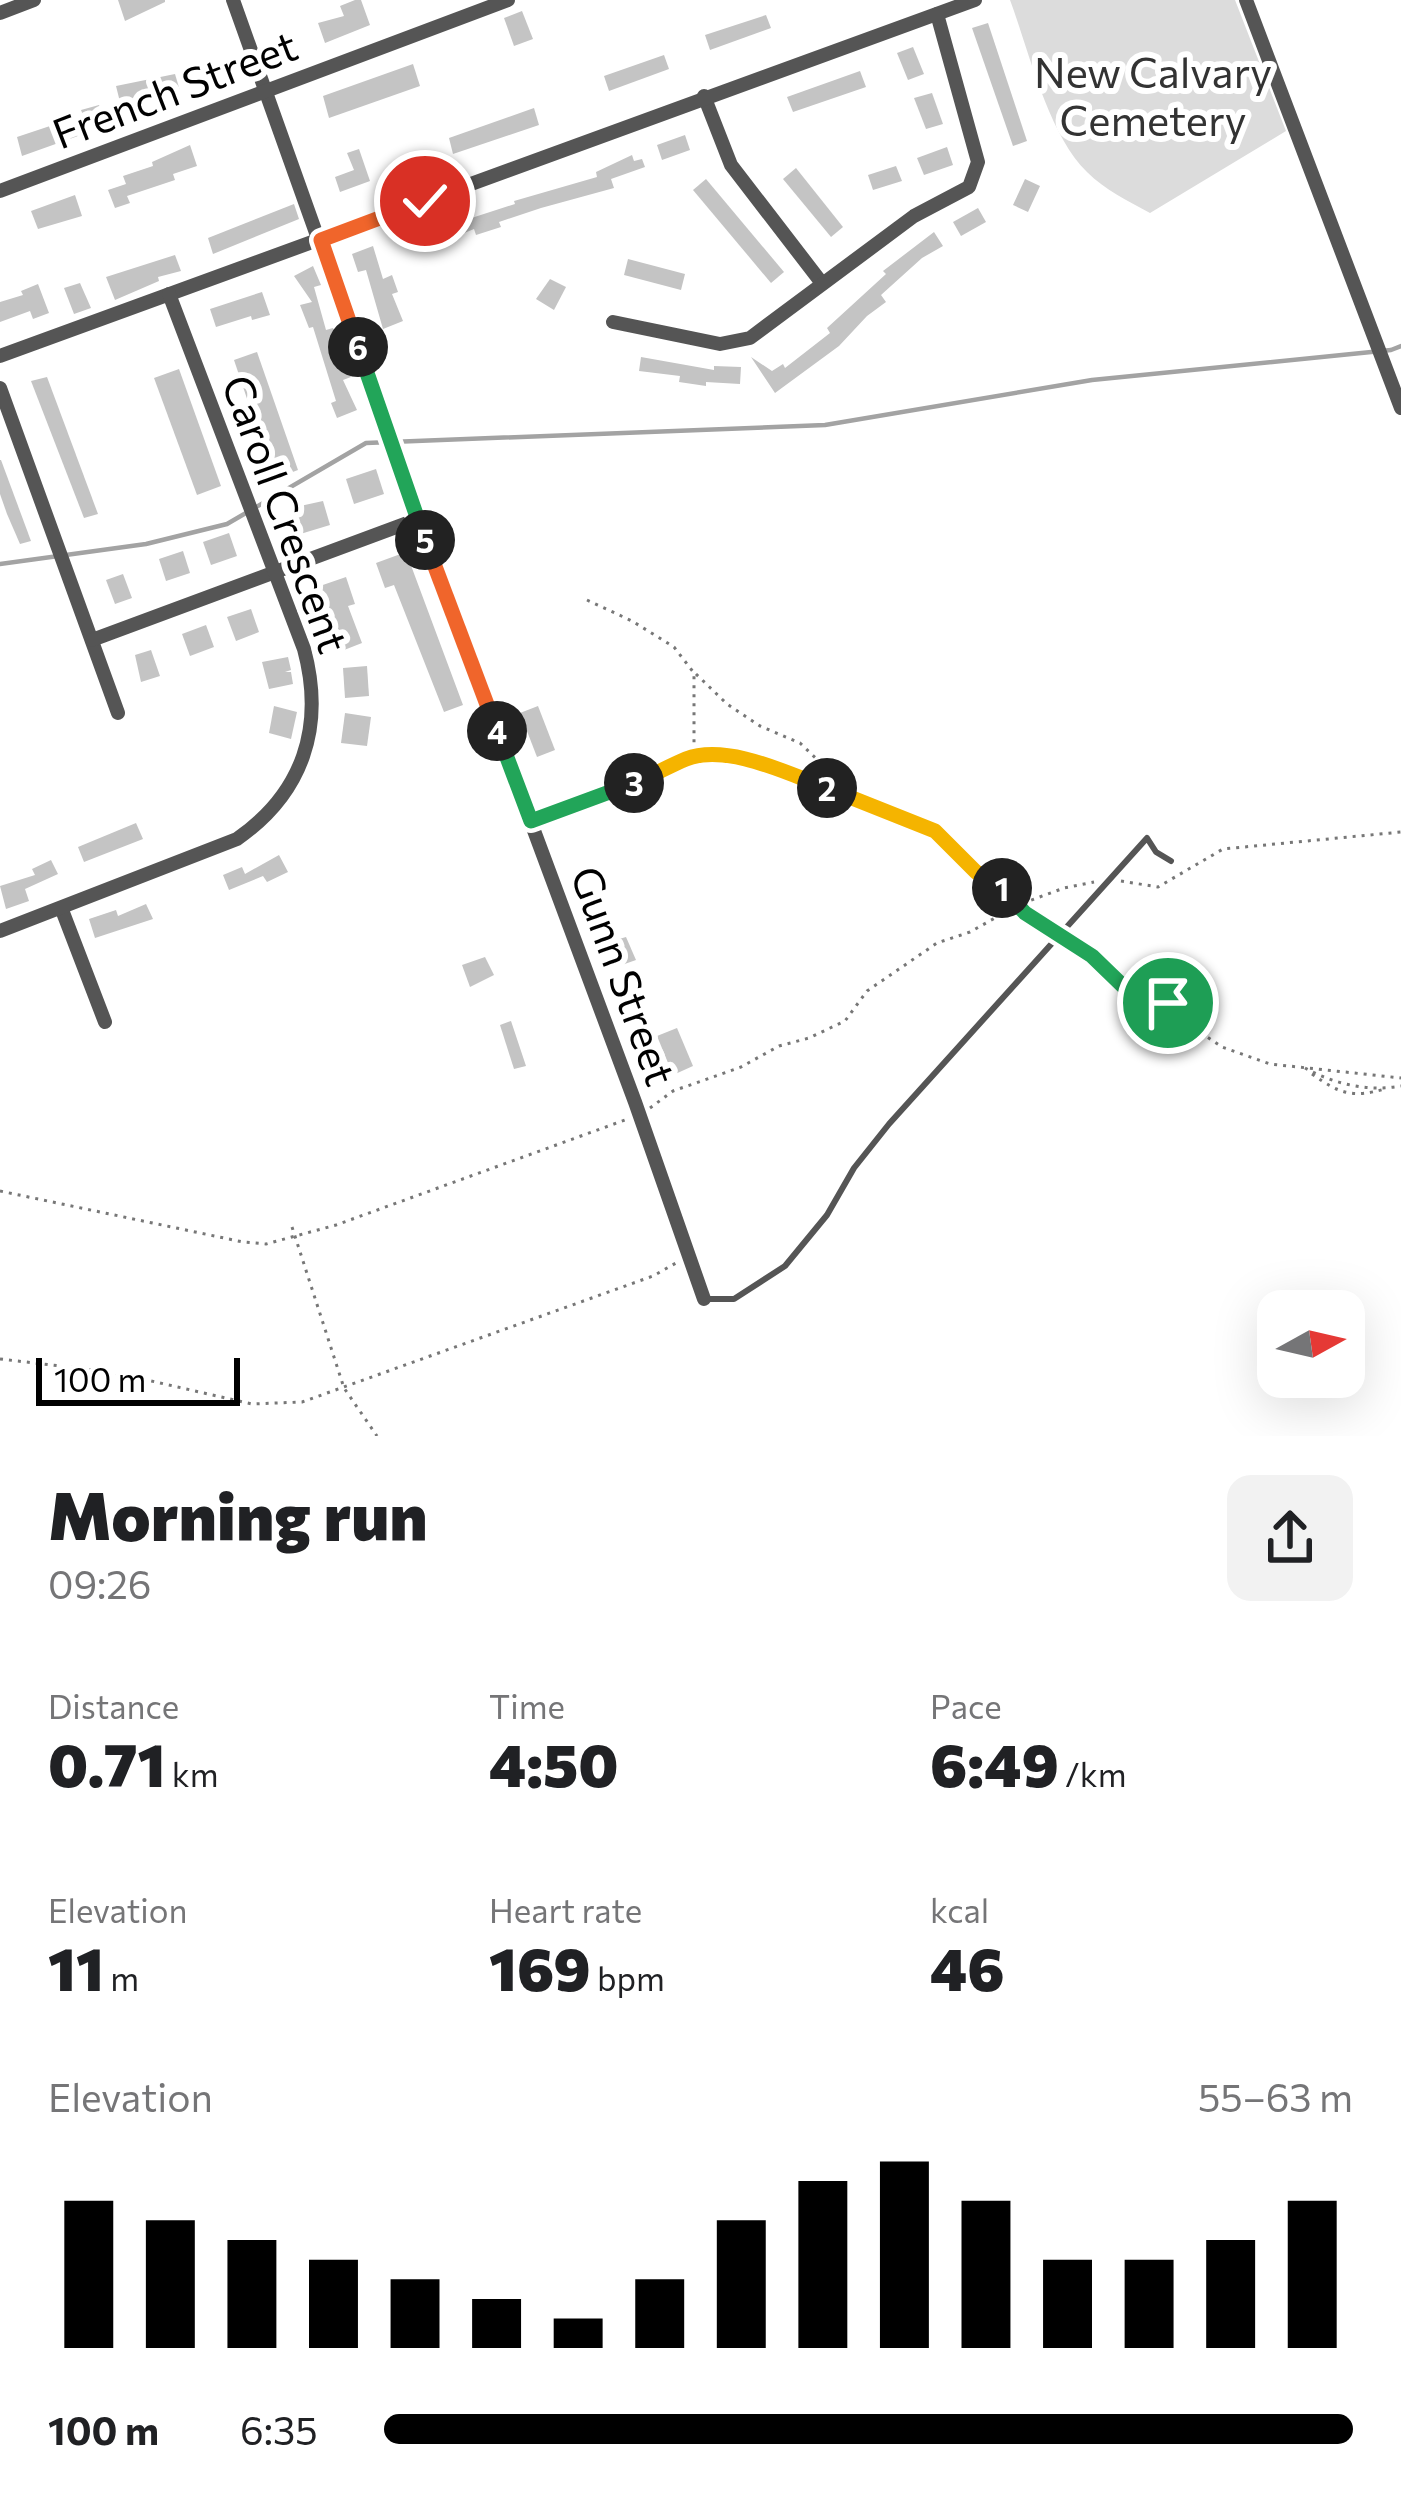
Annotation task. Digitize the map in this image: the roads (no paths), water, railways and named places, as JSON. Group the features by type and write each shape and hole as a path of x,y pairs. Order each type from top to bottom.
{"street":[{"path":"0,13 34,0"},
{"name":"Gunn Street","path":"233,0 704,1299"},
{"name":"French Street","path":"0,191 508,0"},
{"path":"0,356 975,0"},
{"path":"1246,0 1401,408"},
{"path":"613,322 720,344 736,342 765,328 821,282 974,179 976,153 937,14"},
{"path":"704,96 730,165 821,282"},
{"name":"Caroll Crescent","path":"0,931 227,844 259,824 286,794 308,739 311,693 304,649 169,294"},
{"path":"0,388 118,713"},
{"path":"92,640 418,520"},
{"path":"531,821 668,771"},
{"path":"62,910 106,1022"}],"lane":[{"path":"704,1299 734,1300 785,1266 827,1215 854,1168 889,1124 1147,838 1156,852 1171,861"}],"waterway":[{"path":"0,564 146,544 227,524 366,443 825,425 1092,380 1401,346"}],"park label":[{"name":"New Calvary Cemetery","path":"1153,97"}]}
